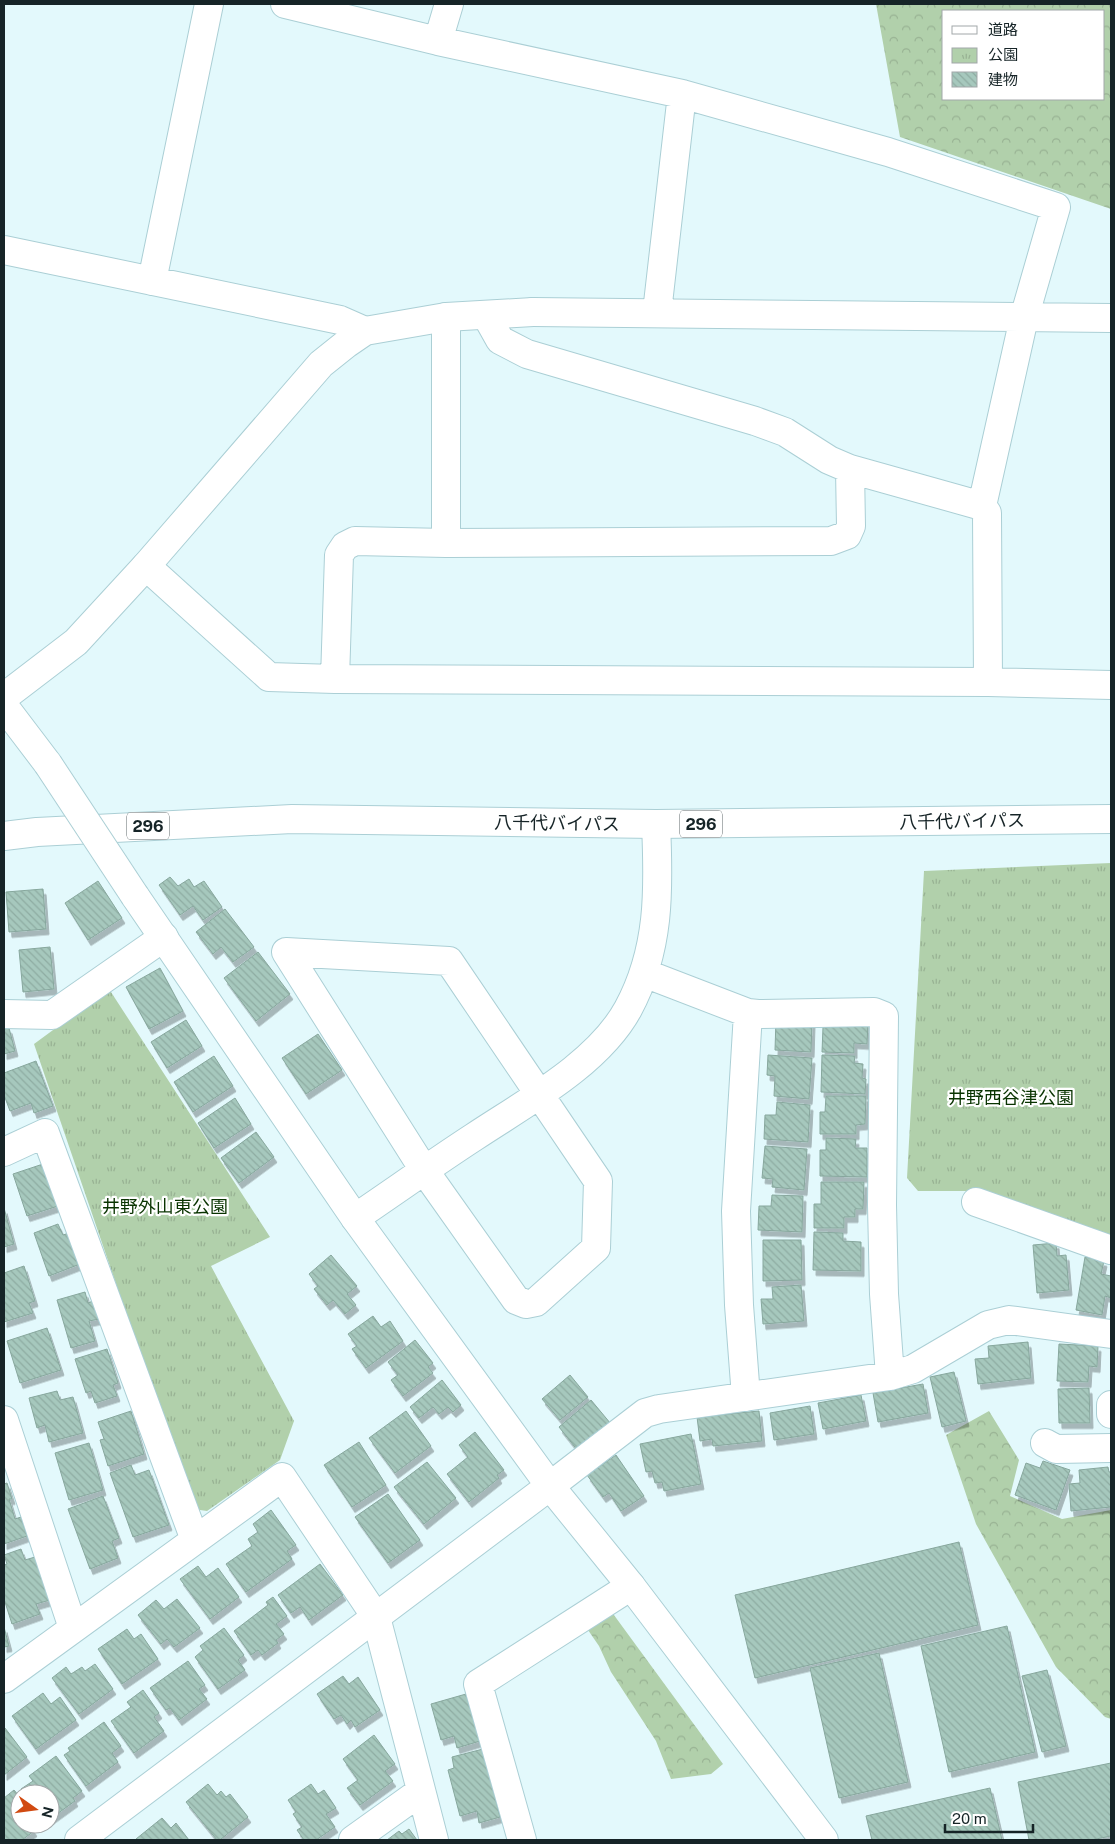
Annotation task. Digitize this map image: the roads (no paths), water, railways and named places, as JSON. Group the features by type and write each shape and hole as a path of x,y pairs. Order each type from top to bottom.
{"main road":[{"path":"152,281 209,4"},
{"path":"286,4 438,41 682,94 888,152 1056,207 1024,318 982,506"},
{"path":"438,41 449,4"},
{"path":"657,312 682,94"},
{"path":"4,250 340,320 366,331"},
{"path":"4,697 76,642 146,566 322,364 346,344 366,331 446,317 533,312 1111,318"},
{"path":"486,315 500,340 527,354 755,420 785,432 829,460 850,469 982,506 987,513 988,682"},
{"path":"446,317 446,543"},
{"path":"334,679 339,555 346,546 355,542 831,542 846,535 851,526 850,469"},
{"path":"146,566 268,677 334,679 988,682 1111,685"},
{"path":"4,706 48,764 135,896 355,1218 550,1486 631,1586 824,1840"},
{"name":"八千代バイパス","path":"4,836 37,832 292,819 656,824 1111,820"},
{"path":"355,1218 539,1094 582,1063 608,1038 627,1010 644,973 654,935 658,861 656,824"},
{"path":"4,1014 52,1015 164,937"},
{"path":"286,952 449,961 598,1181 596,1248 536,1302 526,1304 516,1300 424,1170 286,952"},
{"path":"644,973 748,1013 874,1012 884,1016 882,1215 884,1294 890,1376"},
{"path":"746,1397 739,1305 736,1211 748,1013"},
{"path":"4,1152 45,1133 195,1540"},
{"path":"976,1202 1111,1250"},
{"path":"79,1840 645,1413 659,1409 890,1376 913,1369 988,1325 1009,1320 1111,1334"},
{"path":"1111,1405 1111,1414"},
{"path":"4,1420 73,1628"},
{"path":"1045,1443 1056,1449 1111,1448"},
{"path":"4,1680 282,1477 376,1617 434,1840"},
{"path":"522,1840 478,1684 631,1586"},
{"path":"353,1840 420,1792"}],"park label":[{"name":"井野西谷津公園","path":"1011,1097"},
{"name":"井野外山東公園","path":"165,1206"}]}
